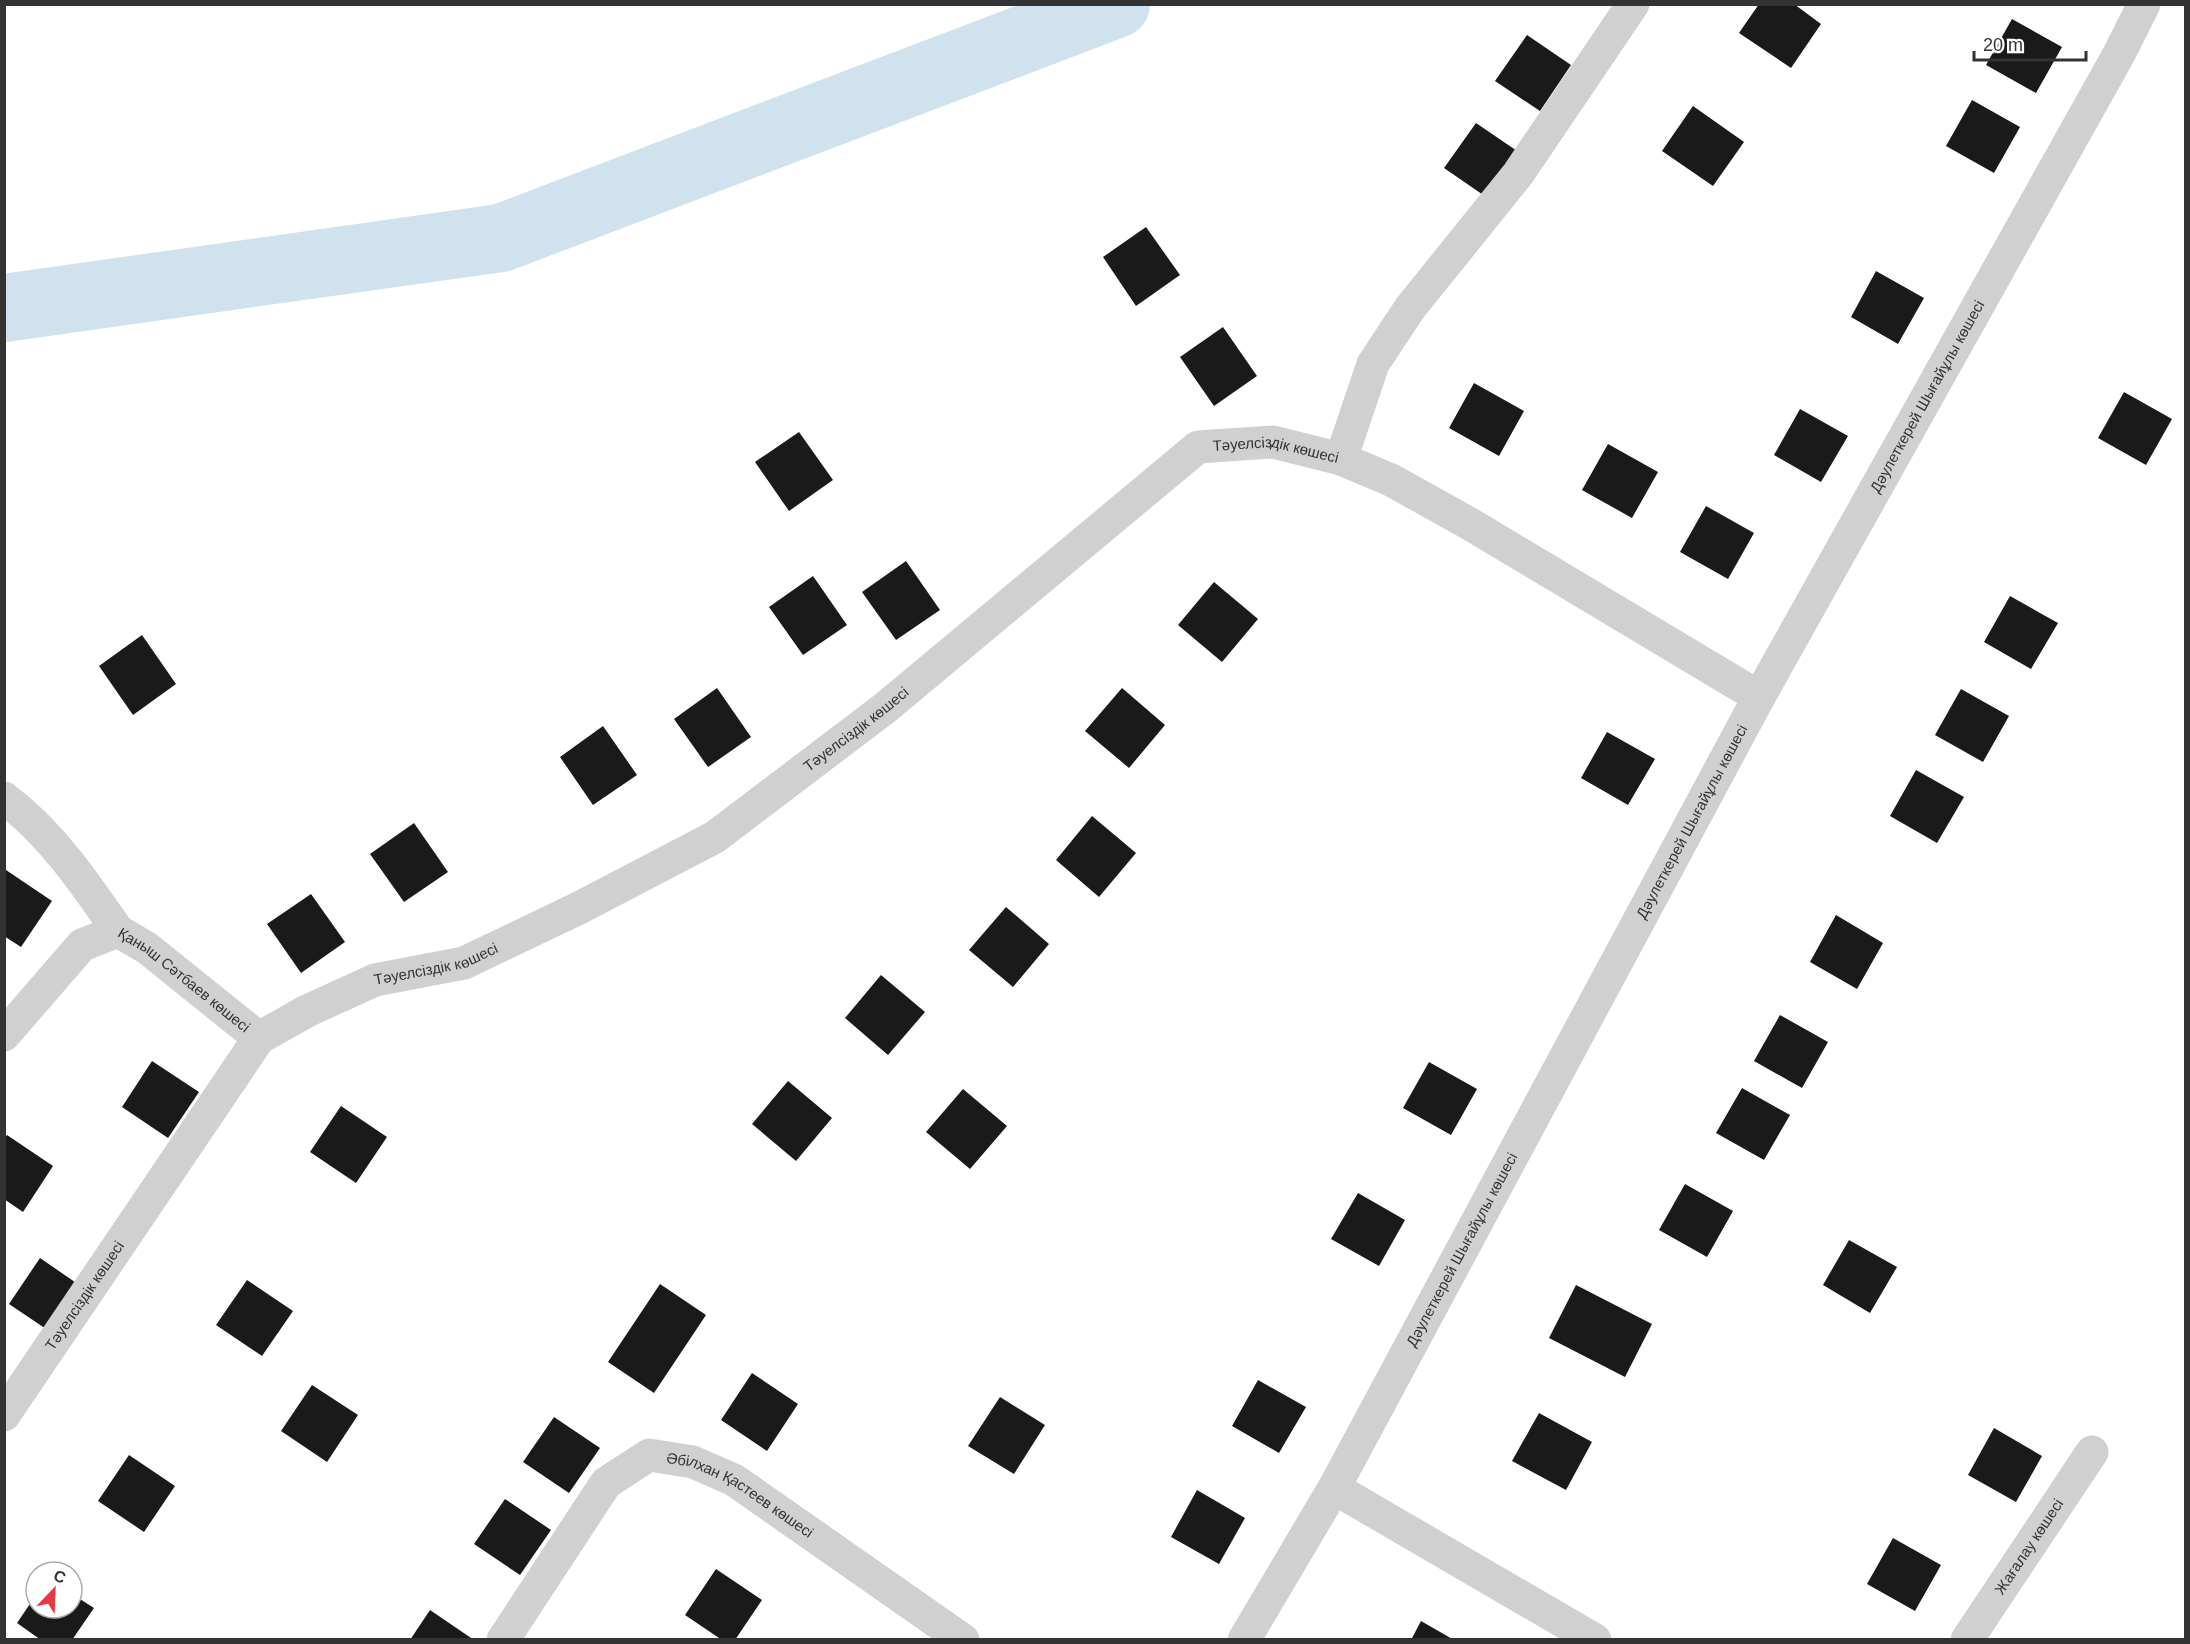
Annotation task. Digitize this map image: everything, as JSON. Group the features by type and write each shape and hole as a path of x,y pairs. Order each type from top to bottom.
{"street":[{"name":"Тәуелсіздік көшесі","path":"4,1415 259,1038 307,1011 375,980 465,963 579,908 715,837 885,708 1198,447 1273,441 1341,459 1373,364 1410,308 1518,174 1633,4"},
{"name":"Дәулеткерей Шығайұлы көшесі","path":"1244,1640 1334,1488 1760,697 2120,54 2144,4"},
{"path":"1341,459 1391,480 1470,524 1760,697"},
{"path":"4,798 19,809 72,866 118,931"},
{"name":"Қаныш Сәтбаев көшесі","path":"4,1035 82,945 118,931 147,948 259,1038"},
{"name":"Жағалау көшесі","path":"1967,1640 2092,1452"},
{"name":"Әбілхан Қастеев көшесі","path":"503,1640 606,1483 649,1455 693,1462 734,1480 963,1640"},
{"path":"1334,1488 1595,1640"}],"building":[{"path":"1759,4 1794,4 1821,24 1791,68 1739,33"},
{"path":"2012,19 2062,47 2036,93 1986,65"},
{"path":"1527,35 1571,65 1540,111 1495,81"},
{"path":"1972,100 2020,127 1994,173 1946,146"},
{"path":"1693,106 1744,142 1713,186 1662,151"},
{"path":"1476,123 1520,153 1489,199 1444,168"},
{"path":"1146,227 1180,275 1136,306 1103,257"},
{"path":"1876,271 1924,298 1898,344 1851,317"},
{"path":"1223,327 1257,376 1214,406 1180,357"},
{"path":"1474,383 1524,411 1499,456 1449,428"},
{"path":"2124,392 2172,419 2146,465 2098,438"},
{"path":"1800,409 1848,436 1821,482 1774,455"},
{"path":"799,432 833,480 789,511 755,462"},
{"path":"1608,444 1658,472 1632,518 1582,490"},
{"path":"1706,506 1754,533 1728,579 1680,552"},
{"path":"906,561 940,610 896,640 862,592"},
{"path":"813,576 847,625 803,655 769,607"},
{"path":"1214,582 1258,619 1222,662 1178,625"},
{"path":"2010,596 2058,623 2031,669 1984,642"},
{"path":"142,635 176,684 133,715 99,666"},
{"path":"717,688 751,737 708,767 674,719"},
{"path":"1122,688 1165,725 1129,768 1085,731"},
{"path":"1961,689 2009,716 1983,762 1935,735"},
{"path":"603,726 637,775 593,805 560,757"},
{"path":"1607,732 1655,759 1628,805 1581,778"},
{"path":"1916,770 1964,797 1937,843 1890,816"},
{"path":"1092,816 1136,853 1099,897 1056,860"},
{"path":"414,823 448,872 404,902 370,854"},
{"path":"6,870 52,901 21,947 4,936"},
{"path":"311,894 345,942 301,973 267,924"},
{"path":"1006,907 1049,944 1013,987 969,950"},
{"path":"1836,915 1883,943 1857,989 1810,962"},
{"path":"881,975 925,1012 888,1055 845,1018"},
{"path":"1780,1015 1828,1042 1802,1088 1754,1061"},
{"path":"152,1061 199,1092 168,1138 122,1107"},
{"path":"1429,1062 1477,1089 1451,1135 1403,1108"},
{"path":"788,1081 832,1118 796,1161 752,1124"},
{"path":"1742,1088 1790,1115 1764,1160 1716,1133"},
{"path":"963,1089 1007,1126 970,1169 926,1132"},
{"path":"341,1106 387,1137 356,1183 310,1152"},
{"path":"7,1135 53,1166 23,1212 4,1199 4,1139"},
{"path":"1685,1184 1733,1211 1707,1257 1659,1230"},
{"path":"1358,1193 1405,1220 1379,1266 1331,1239"},
{"path":"1849,1240 1897,1267 1870,1313 1823,1285"},
{"path":"40,1258 85,1289 55,1335 9,1304"},
{"path":"247,1280 293,1311 262,1356 216,1325"},
{"path":"660,1284 706,1315 654,1393 608,1362"},
{"path":"1576,1285 1652,1324 1625,1377 1549,1338"},
{"path":"752,1373 798,1404 767,1451 721,1420"},
{"path":"1258,1380 1306,1407 1279,1453 1232,1426"},
{"path":"312,1385 358,1415 327,1462 281,1431"},
{"path":"1000,1397 1045,1425 1014,1474 968,1446"},
{"path":"1539,1413 1592,1442 1566,1490 1512,1461"},
{"path":"554,1417 600,1448 569,1493 523,1462"},
{"path":"1994,1428 2042,1456 2016,1502 1968,1475"},
{"path":"129,1455 175,1486 144,1532 98,1501"},
{"path":"1197,1490 1245,1518 1219,1564 1171,1537"},
{"path":"505,1499 551,1530 520,1575 474,1544"},
{"path":"1893,1538 1941,1565 1915,1611 1867,1584"},
{"path":"716,1569 762,1600 735,1640 722,1640 685,1615"},
{"path":"84,1602 94,1608 72,1640 41,1640 17,1623 24,1613 24,1620 84,1620"},
{"path":"430,1610 474,1640 410,1640"},
{"path":"1421,1621 1454,1640 1411,1640"}],"waterway":[{"path":"4,308 501,238 1116,4"}]}
